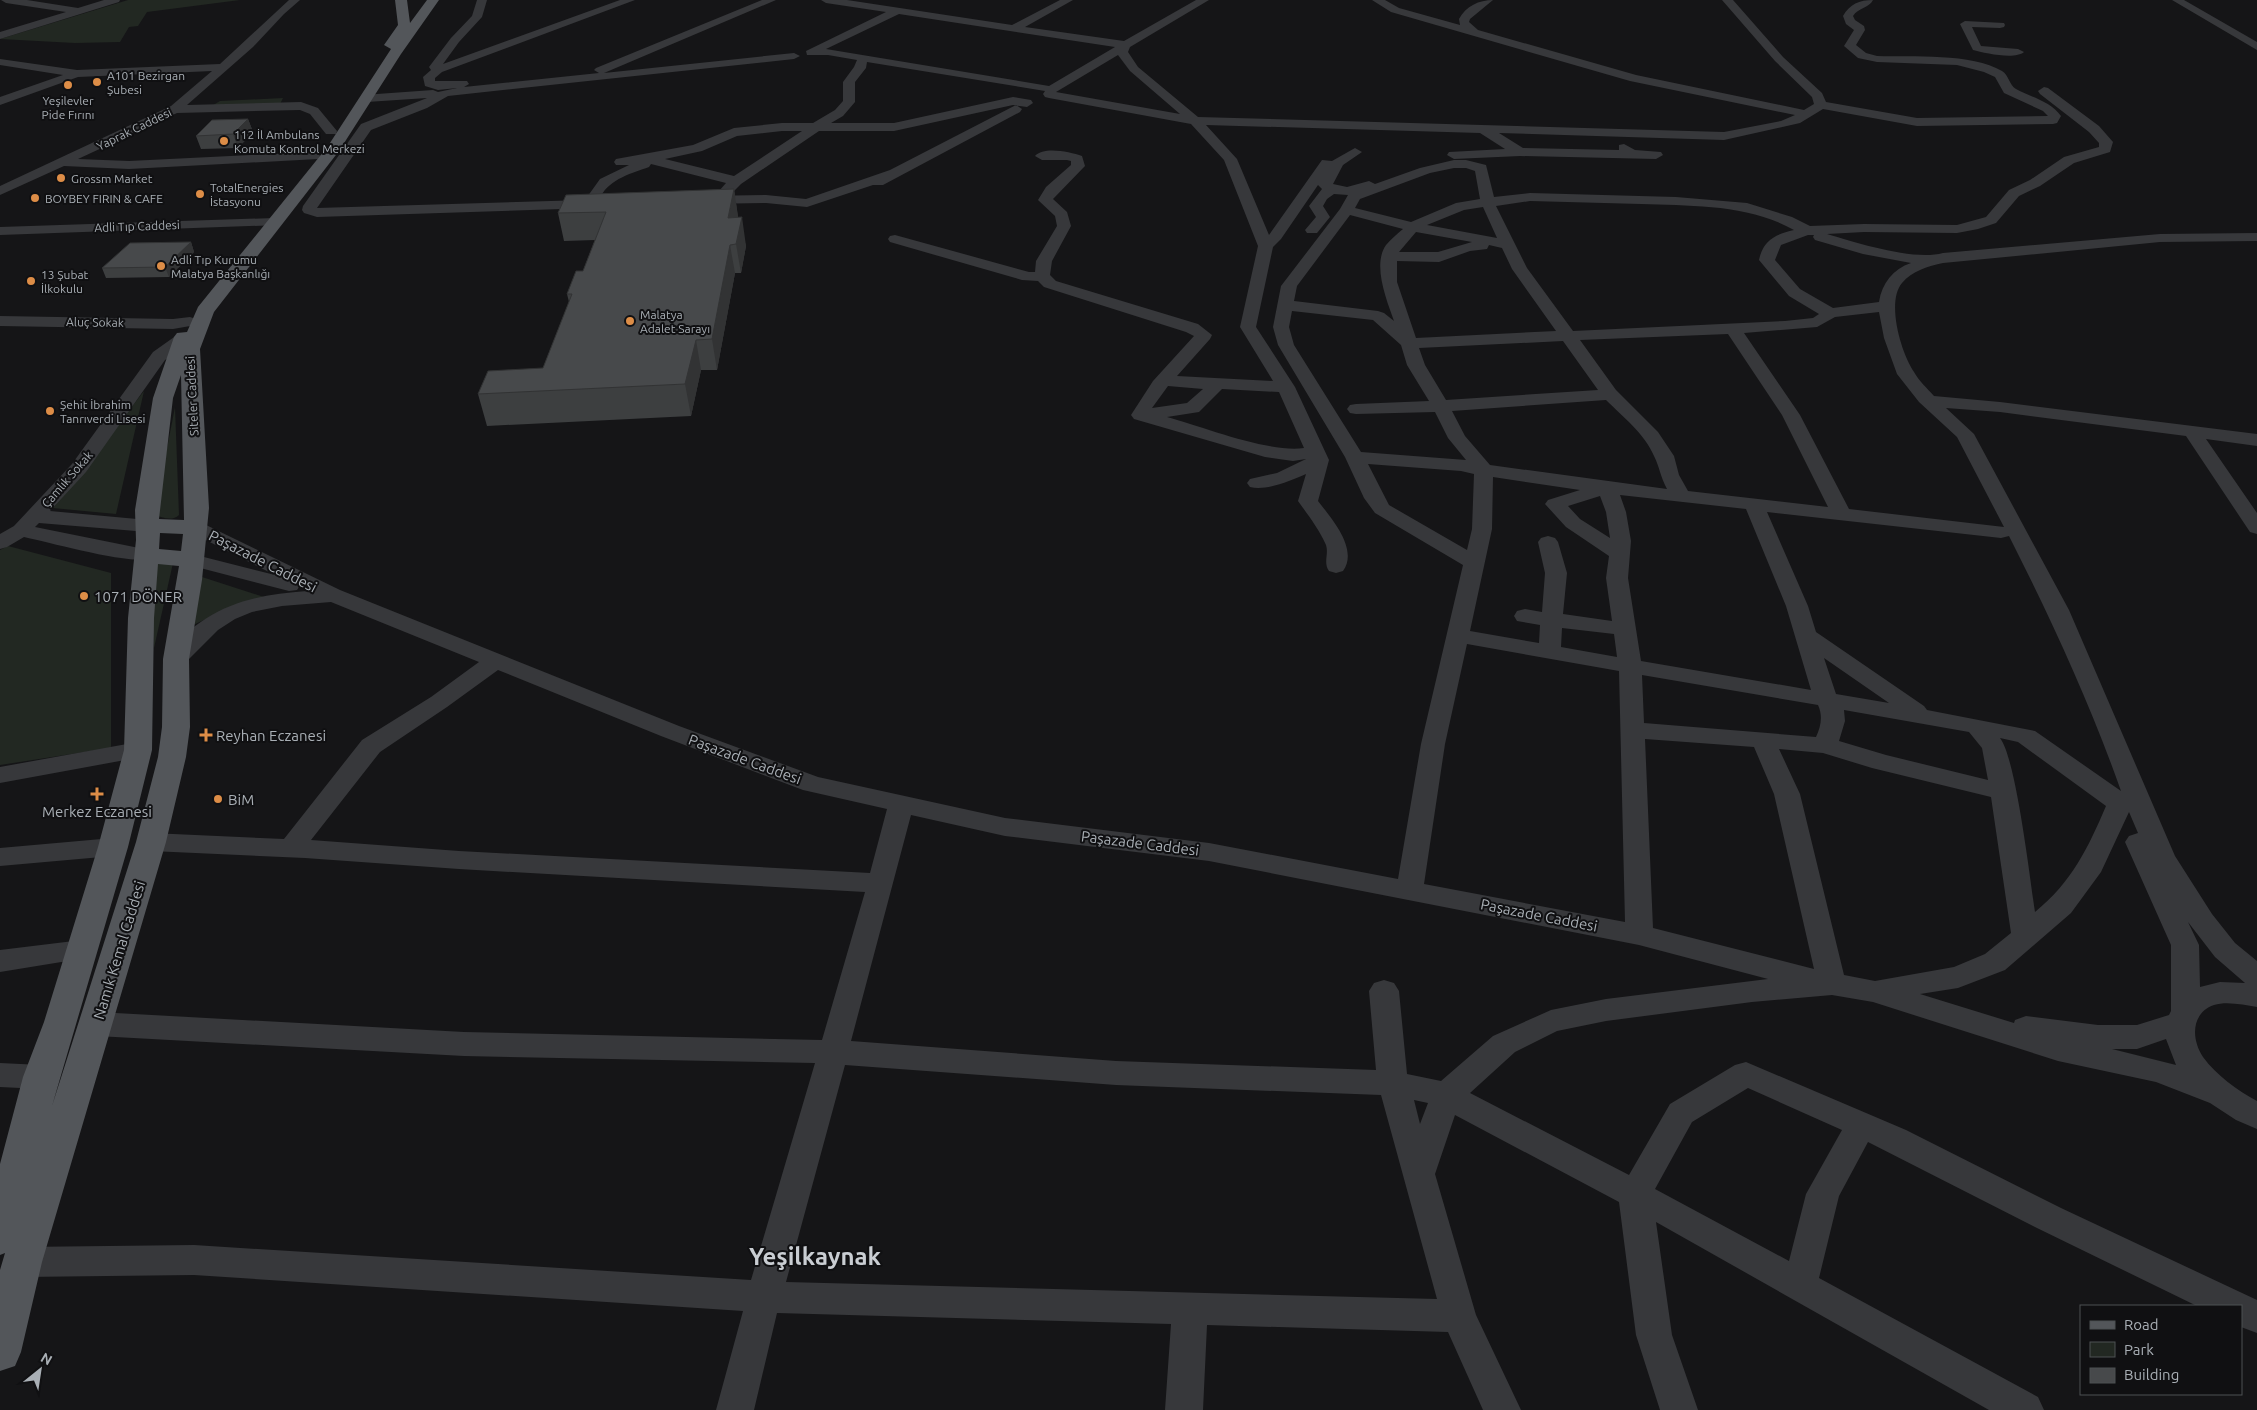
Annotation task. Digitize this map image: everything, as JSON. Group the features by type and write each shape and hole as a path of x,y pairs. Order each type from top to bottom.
{"main road":[{"name":"Siteler Caddesi","path":"194,542 196,508 190,349 205,311 404,25 401,0"},
{"name":"Siteler Caddesi","path":"148,540 147,510 163,398 186,331 204,299 334,148 368,98 395,53 433,0"},
{"path":"148,540 194,542"},
{"path":"148,540 194,542"},
{"name":"Namık Kemal Caddesi","path":"0,1352 11,1250 41,1077 61,1022 113,848 138,750 142,618 148,540"},
{"name":"Namık Kemal Caddesi","path":"11,1250 96,1024 151,842 172,758 176,727 176,658 194,542"}],"street":[{"path":"6,0 79,11"},
{"path":"0,36 6,31 114,0"},
{"name":"Yaprak Caddesi","path":"0,191 175,109 249,45 280,12 295,0"},
{"path":"438,70 435,67 455,40 477,17 482,0"},
{"path":"630,0 438,70 429,77 430,83 441,89 802,53 862,61 1045,92"},
{"path":"596,72 770,0"},
{"path":"826,0 1126,45"},
{"path":"1016,28 1068,0"},
{"path":"825,211 1027,103 1204,0"},
{"path":"1377,0 1395,10 1634,78 1806,114"},
{"path":"1474,32 1464,24 1463,20 1466,15 1488,0"},
{"path":"1727,0 1779,59 1818,96 1821,105"},
{"path":"368,98 596,72 828,52 1195,121 1724,136 1783,124 1821,105 1917,122 2053,120 2055,116 2047,108 2008,90 2000,75 1988,68 1957,62 1877,59 1862,56 1850,46 1860,30 1859,26 1850,22 1848,16 1853,8 1868,0"},
{"path":"2177,0 2257,47"},
{"path":"802,53 910,2"},
{"path":"2000,25 1965,24 1977,48 1990,51 2018,52"},
{"path":"1126,45 1122,52 1134,69 1195,121 1230,159 1266,246"},
{"path":"717,199 736,181 839,113 848,102 849,82 860,68 862,61"},
{"path":"0,62 77,74 224,67"},
{"path":"0,101 77,74"},
{"path":"441,89 424,105 366,127 309,210 317,213 609,203"},
{"path":"1832,313 1806,302 1783,283 1767,260 1768,248 1775,240 1807,232 1864,228 1957,229 1991,220 2014,193 2035,183 2069,160 2105,149 2106,142 2094,129 2042,90"},
{"path":"621,162 652,158 697,148 734,132 782,127 894,127 1013,101 1027,103"},
{"path":"175,109 301,106 314,112 331,132"},
{"path":"1336,567 1337,547 1327,527 1308,501 1317,456 1286,387 1248,327 1266,246 1276,236 1323,167 1339,148 1356,138 1410,126"},
{"path":"1481,128 1520,152"},
{"path":"1355,152 1338,162 1325,185 1332,189 1353,192 1422,162 1443,156 1475,152 1628,151 1656,155"},
{"path":"62,163 129,165 313,156"},
{"path":"1042,156 1068,156 1077,159 1078,166 1068,177 1049,191 1045,200 1062,215 1064,226 1044,261 1042,276"},
{"path":"590,204 594,192 611,177 652,158 736,181"},
{"path":"1474,564 1382,509 1374,498 1355,457 1286,345 1281,327 1289,286 1347,210 1354,196 1444,166 1467,164 1481,168 1488,204 1520,269 1610,394 1651,436 1664,456 1670,476 1681,496"},
{"path":"688,200 766,199 807,204 892,174"},
{"path":"0,182 14,184"},
{"path":"1312,230 1323,217 1316,206 1323,194 1332,189"},
{"path":"1410,889 1433,744 1482,529 1484,470 1457,438 1441,406 1416,365 1389,282 1388,269 1392,248 1413,227 1461,206 1488,204 1530,197 1580,197 1746,207 1787,220 1807,232 1863,249 1927,262"},
{"path":"1347,210 1413,227 1507,244"},
{"name":"Adli Tıp Caddesi","path":"0,232 268,223"},
{"path":"2257,237 2160,238 1962,255 1927,262 1902,274 1889,288 1885,306 1900,360 1906,373 1951,423 1965,434 2058,610 2162,857 2202,921 2225,950 2257,977"},
{"path":"895,239 1028,278 1042,276"},
{"path":"1391,256 1439,257 1468,247 1507,244"},
{"path":"1474,259 1487,246"},
{"path":"1863,249 1872,255 1894,281"},
{"path":"1042,276 1050,284 1200,332 1204,335 1143,408 1140,415"},
{"path":"1286,305 1378,316 1409,343 1566,335 1734,330 1817,322 1832,313 1885,306"},
{"name":"Aluç Sokak","path":"0,321 173,324 186,331"},
{"path":"1734,330 1791,415 1840,513"},
{"name":"Çamlık Sokak","path":"13,532 79,468 159,356 186,331"},
{"path":"1474,340 1489,356"},
{"path":"1166,380 1286,387"},
{"path":"1140,415 1193,408 1218,384"},
{"path":"1356,409 1441,406 1610,394"},
{"path":"1932,401 2000,407 2257,440"},
{"path":"1140,415 1265,451 1317,456"},
{"path":"1951,423 1948,432 2063,655 2112,777 2120,804 2185,945 2187,963 2180,1039 2187,1057 2201,1076 2221,1094 2257,1116"},
{"path":"2192,432 2257,528"},
{"path":"1257,483 1283,477 1317,456"},
{"path":"1355,457 1461,464 1484,470 1607,488 2001,532"},
{"path":"1515,475 1555,504 1573,523 1620,554"},
{"path":"1555,504 1607,488"},
{"path":"1607,488 1616,512 1621,541 1617,578 1630,667 1639,935"},
{"path":"1753,504 1797,606 1825,698 1832,707 1834,724 1825,745"},
{"path":"13,532 108,549 148,540"},
{"path":"13,532 148,540"},
{"name":"Paşazade Caddesi","path":"194,542 332,595"},
{"name":"Paşazade Caddesi","path":"194,542 497,660 653,724 812,784 1005,827 1209,852 1410,889 1639,935 1832,984 1873,991 1969,1022"},
{"path":"1548,542 1556,573 1549,652"},
{"path":"176,658 193,637 218,618 241,608 265,601 332,595"},
{"path":"1525,616 1624,629"},
{"path":"1804,634 1924,716"},
{"path":"1457,635 1630,667 1825,698 2026,736 2120,804"},
{"path":"291,848 371,746 439,702 497,660"},
{"path":"1977,726 1994,747 2003,792 2025,936"},
{"path":"1632,730 1825,745 1881,762 2003,792"},
{"path":"1419,1174 1446,1096 1504,1044 1551,1021 1606,1010 1832,984 1787,794 1763,741"},
{"path":"0,775 138,750"},
{"path":"1873,991 1958,977 1995,962 2061,906 2088,872 2120,804"},
{"path":"735,1410 764,1298 881,883 901,805"},
{"path":"151,842 291,848 459,860 881,883"},
{"path":"0,858 113,848"},
{"path":"0,960 82,950"},
{"path":"1384,991 1393,1083 1459,1316 1502,1410"},
{"path":"1969,1022 2098,1037 2137,1037 2182,1016 2198,1000 2215,994 2237,993 2257,996"},
{"path":"1969,1022 2058,1049 2158,1071 2221,1094"},
{"path":"96,1024 464,1044 834,1052 1116,1073 1393,1083 1446,1096 1635,1194 2025,1410"},
{"path":"1679,1410 1654,1335 1635,1194 1681,1113 1746,1074 1861,1125 2230,1305"},
{"path":"0,1075 41,1077"},
{"path":"1800,1285 1823,1194 1861,1125"},
{"path":"11,1250 194,1260 764,1298 1459,1316"},
{"path":"1184,1410 1190,1308"},
{"path":"2242,1310 2257,1317"}],"green space":[{"path":"128,0 240,0 147,12 138,26 129,27 120,42 75,43 0,39"},
{"path":"283,98 280,104 210,107 220,101"},
{"path":"144,391 116,514 53,508"},
{"path":"175,407 179,515 170,519 154,515"},
{"path":"8,546 111,573 111,748 0,765 0,550"},
{"path":"149,561 173,563 154,648"},
{"path":"202,577 267,598 228,609 193,625"}],"building":[{"path":"248,119 233,134 196,136 212,120"},
{"path":"734,189 728,218 742,217 736,244 730,245 712,339 696,340 685,384 478,394 488,371 543,368 572,294 567,294 576,271 583,271 606,212 558,213 566,195"},
{"path":"191,242 165,267 102,268 130,243"}],"place":[{"name":"A101 Bezirgan Şubesi","path":"97,82"},
{"name":"Yeşilevler Pide Fırını","path":"68,85"},
{"name":"112 İl Ambulans Komuta Kontrol Merkezi","path":"224,141"},
{"name":"Grossm Market","path":"61,178"},
{"name":"TotalEnergies İstasyonu","path":"200,194"},
{"name":"BOYBEY FIRIN & CAFE","path":"35,198"},
{"name":"Adli Tıp Kurumu Malatya Başkanlığı","path":"161,266"},
{"name":"13 Şubat İlkokulu","path":"31,281"},
{"name":"Malatya Adalet Sarayı","path":"630,321"},
{"name":"Şehit İbrahim Tanrıverdi Lisesi","path":"50,411"},
{"name":"1071 DÖNER","path":"84,596"},
{"name":"Reyhan Eczanesi","path":"206,735"},
{"name":"Merkez Eczanesi","path":"97,794"},
{"name":"BiM","path":"218,799"}],"district":[{"name":"Yeşilkaynak","path":"815,1256"}]}
